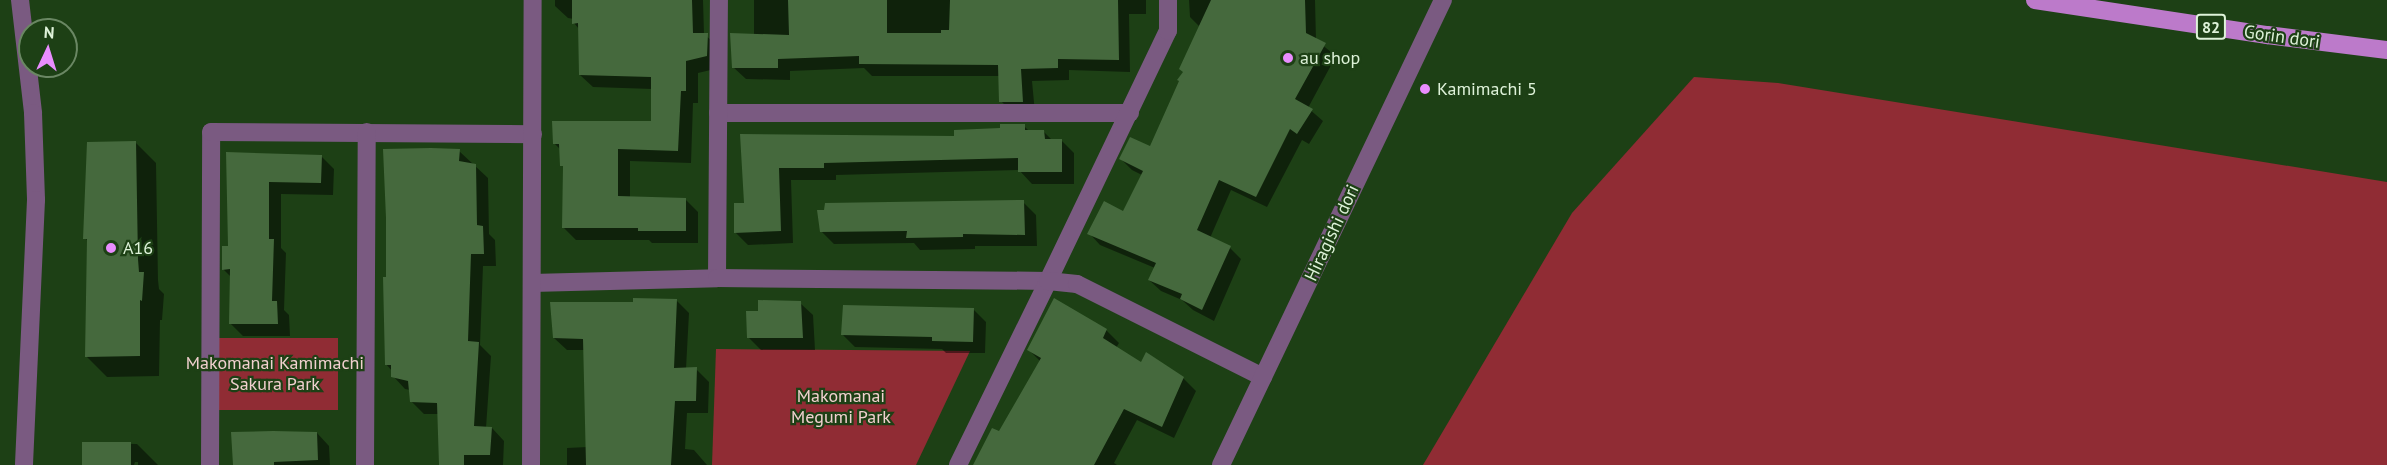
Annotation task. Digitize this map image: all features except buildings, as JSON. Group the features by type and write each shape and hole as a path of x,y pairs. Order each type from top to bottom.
{"main road":[{"name":"Gorin dori","path":"2035,0 2256,34 2387,50"}],"street":[{"path":"20,0 33,113 36,200 24,465"},
{"path":"531,465 533,0"},
{"path":"717,278 719,0"},
{"path":"958,465 1168,31 1168,0"},
{"name":"Hiragishi dori","path":"1221,465 1443,0"},
{"path":"718,113 1130,113"},
{"path":"210,465 211,132 533,134"},
{"path":"365,465 367,132"},
{"path":"532,283 717,278 1048,281 1077,284 1263,377"}],"green space":[{"path":"1694,77 1778,83 2387,182 2387,465 1423,465 1572,213"},
{"name":"Makomanai Kamimachi Sakura Park","path":"213,338 338,338 338,410 213,410"},
{"name":"Makomanai Megumi Park","path":"716,349 970,351 916,465 712,465"}],"place":[{"name":"au shop","path":"1288,58"},
{"name":"Kamimachi 5","path":"1425,89"},
{"name":"A16","path":"111,248"}]}
